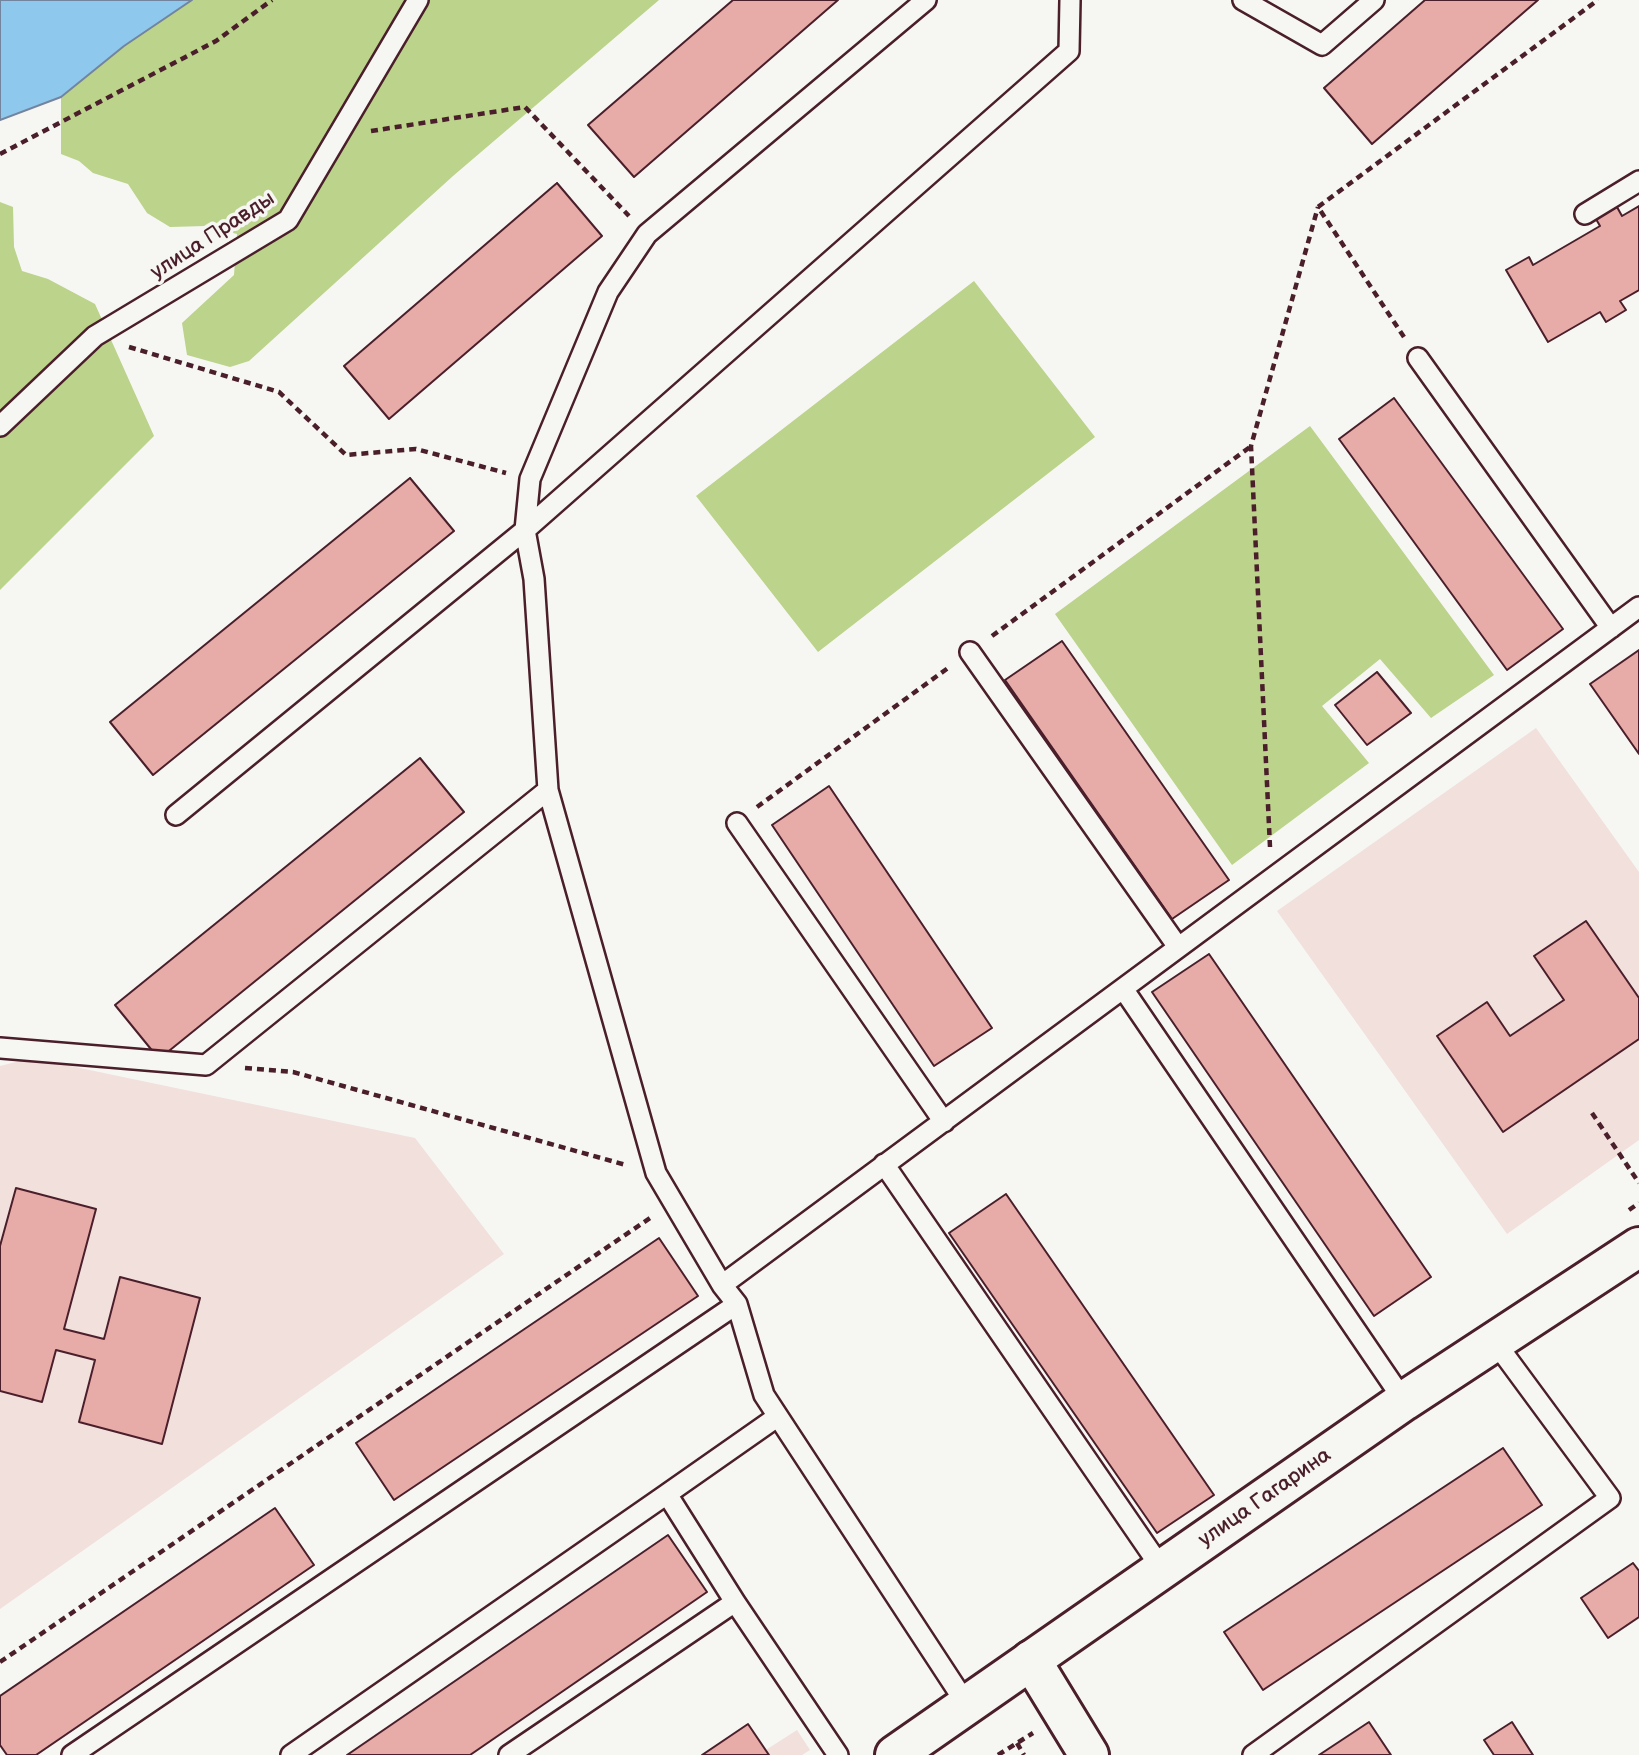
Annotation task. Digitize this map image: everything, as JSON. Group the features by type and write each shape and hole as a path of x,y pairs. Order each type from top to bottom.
{"main road":[{"name":"улица Гагарина","path":"895,1755 1404,1401 1639,1247"},
{"path":"1031,1660 1090,1755"}],"lane":[{"name":"улица Правды","path":"0,426 95,337 288,220 418,0"},
{"path":"926,0 647,234 608,292 530,480 525,530 534,579 548,790 656,1173 722,1285 737,1304 764,1395 967,1705"},
{"path":"176,815 525,530 1069,51 1070,0"},
{"path":"1243,0 1322,46 1374,0"},
{"path":"1585,214 1639,181"},
{"path":"1418,358 1611,628"},
{"path":"722,1285 1639,607"},
{"path":"970,652 1178,947"},
{"path":"0,1048 206,1065 548,790"},
{"path":"737,823 944,1122"},
{"path":"1124,990 1404,1401"},
{"path":"884,1164 1162,1569"},
{"path":"72,1755 737,1304"},
{"path":"1253,1755 1610,1498 1495,1342"},
{"path":"291,1755 777,1416"},
{"path":"667,1494 735,1602 838,1755"},
{"path":"509,1755 735,1602"}],"path":[{"path":"0,154 216,41 272,0"},
{"path":"1271,878 1251,446 1318,207 1598,0"},
{"path":"337,136 525,107 647,234"},
{"path":"1318,207 1418,358"},
{"path":"95,337 279,393 346,455 416,449 530,480"},
{"path":"206,1065 293,1072 656,1173"},
{"path":"1592,1113 1639,1183"},
{"path":"0,1662 674,1202"},
{"path":"1017,1743 1024,1755"}],"shaded area":[{"path":"1536,728 1639,872 1639,1140 1507,1234 1277,911"},
{"path":"32,1058 415,1138 504,1254 0,1609 0,1066"},
{"path":"797,1730 810,1750 802,1755 758,1755"}],"green space":[{"path":"192,0 659,0 453,176 249,361 230,367 187,355 182,323 234,275 237,234 205,226 170,227 147,213 128,184 93,173 79,161 61,154 61,97 124,46"},
{"path":"0,202 13,207 14,247 22,271 48,279 95,304 154,436 0,590"},
{"path":"974,281 1095,437 818,652 696,496"},
{"path":"1310,426 1494,675 1431,718 1380,659 1322,706 1369,763 1232,865 1055,614"}],"water":[{"path":"0,0 192,0 124,46 61,97 0,120"}],"building":[{"path":"733,0 838,0 634,177 588,125"},
{"path":"1425,0 1538,0 1372,144 1324,88"},
{"path":"557,183 602,236 389,419 344,366"},
{"path":"1639,206 1639,290 1620,301 1626,310 1606,322 1600,312 1548,342 1506,270 1529,257 1533,265 1600,226 1596,219 1617,207 1622,216"},
{"path":"1394,398 1563,629 1507,670 1339,439"},
{"path":"410,478 454,531 153,775 110,722"},
{"path":"1062,641 1229,880 1172,919 1005,680"},
{"path":"1639,650 1639,754 1590,684"},
{"path":"1377,672 1411,713 1367,745 1335,705"},
{"path":"420,758 464,812 159,1059 115,1005"},
{"path":"829,786 992,1028 934,1066 772,825"},
{"path":"1586,921 1639,998 1639,1039 1503,1132 1437,1036 1487,1002 1510,1036 1564,1000 1534,956"},
{"path":"1209,954 1431,1277 1374,1316 1152,992"},
{"path":"16,1188 96,1209 64,1329 104,1339 120,1277 200,1298 162,1444 79,1422 95,1360 56,1350 42,1402 0,1391 0,1246"},
{"path":"1006,1194 1214,1495 1157,1533 949,1233"},
{"path":"659,1238 698,1296 394,1500 356,1443"},
{"path":"1503,1448 1542,1505 1263,1690 1224,1632"},
{"path":"275,1508 314,1565 36,1755 7,1755 0,1745 0,1696"},
{"path":"668,1535 707,1592 470,1755 347,1755"},
{"path":"1633,1563 1639,1571 1639,1617 1608,1638 1581,1598"},
{"path":"1369,1722 1391,1755 1319,1755"},
{"path":"1512,1722 1533,1755 1494,1755 1484,1740"},
{"path":"748,1724 769,1755 702,1755"}]}
